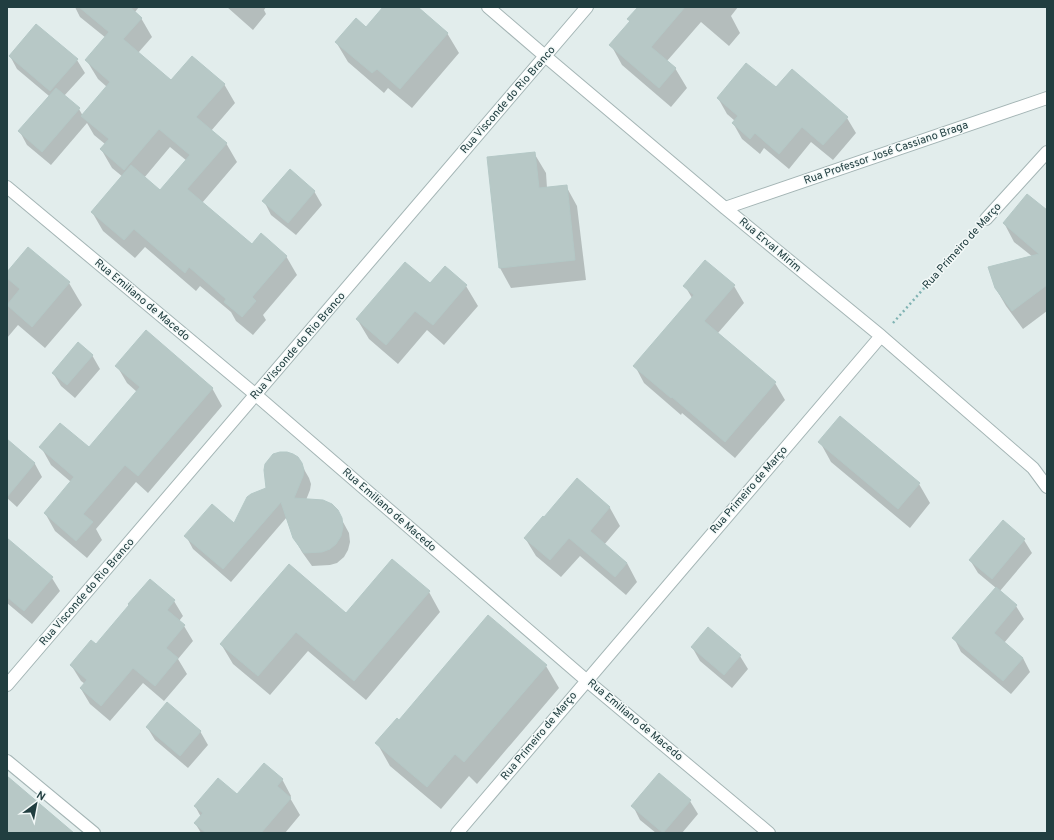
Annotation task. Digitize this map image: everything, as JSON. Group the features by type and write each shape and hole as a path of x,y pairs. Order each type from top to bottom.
{"street":[{"name":"Rua Erval Mirim","path":"488,7 726,208 881,336 1033,468 1047,487"},
{"name":"Rua Visconde do Rio Branco","path":"7,685 588,7"},
{"name":"Rua Professor José Cassiano Braga","path":"726,208 1047,98"},
{"name":"Rua Primeiro de Março","path":"986,219 1047,152"},
{"name":"Rua Emiliano de Macedo","path":"7,187 256,395 586,680 769,833"},
{"name":"Rua Primeiro de Março","path":"457,833 881,336"},
{"path":"7,761 94,833"}],"path":[{"name":"Rua Primeiro de Março","path":"881,336 986,219"}],"building":[{"path":"79,7 130,7 142,18 123,39 171,80 192,56 225,84 196,117 227,143 187,189 252,244 261,233 287,256 252,297 256,301 242,317 224,302 226,299 189,267 185,273 134,229 124,240 91,212 131,165 160,190 190,155 159,129 124,170 100,149 109,139 81,116 110,82 85,60 109,32"},
{"path":"383,7 418,7 448,33 400,89 377,69 372,73 335,42 356,18 366,27"},
{"path":"638,7 685,7 651,47 676,68 659,88 609,45 630,21 627,19"},
{"path":"36,24 78,59 50,91 9,56"},
{"path":"746,63 776,87 792,69 848,117 823,145 802,127 779,154 755,133 750,139 732,123 738,116 717,98"},
{"path":"56,88 80,108 42,152 18,131"},
{"path":"535,152 539,188 567,185 575,260 499,268 487,157"},
{"path":"290,169 315,191 288,223 262,201"},
{"path":"1027,194 1047,210 1047,285 1012,311 995,288 988,267 1039,254 1003,223"},
{"path":"28,247 70,282 32,327 7,305 20,289 7,278 7,272"},
{"path":"705,260 735,285 704,321 776,382 725,442 633,366 694,295 683,286"},
{"path":"405,262 430,283 445,266 467,285 433,325 415,311 386,345 356,319"},
{"path":"146,330 213,388 138,476 125,465 83,514 93,522 76,541 44,513 74,477 39,447 60,423 89,447 140,387 115,366"},
{"path":"78,342 93,355 67,385 52,373"},
{"path":"840,416 920,483 898,509 818,442"},
{"path":"7,439 35,463 7,497"},
{"path":"280,452 293,454 298,457 302,463 304,470 303,476 294,498 323,500 332,504 338,510 342,518 343,527 341,536 336,544 330,549 322,552 304,553 293,538 281,502 223,569 184,536 212,504 234,523 247,497 266,488 264,470 265,464 273,454"},
{"path":"577,478 610,507 590,531 627,563 615,577 569,538 550,560 524,538"},
{"path":"1003,520 1025,539 992,579 969,560"},
{"path":"7,538 53,577 24,611 7,597"},
{"path":"392,559 430,591 354,681 296,632 258,676 220,644 289,564 346,613"},
{"path":"150,579 175,600 167,610 185,625 166,648 178,658 155,686 133,668 101,706 80,688 87,680 70,665 91,640 96,644"},
{"path":"996,587 1017,605 994,633 1023,658 1003,681 952,638"},
{"path":"488,615 547,665 464,762 455,754 427,787 375,743 397,718 399,720"},
{"path":"708,627 741,655 724,675 691,647"},
{"path":"167,702 201,731 180,756 146,727"},
{"path":"264,763 283,779 277,786 291,798 261,833 206,833 194,823 203,813 194,806 218,778 237,794"},
{"path":"659,773 691,800 663,833 631,806"},
{"path":"7,776 74,833 7,833"}]}
